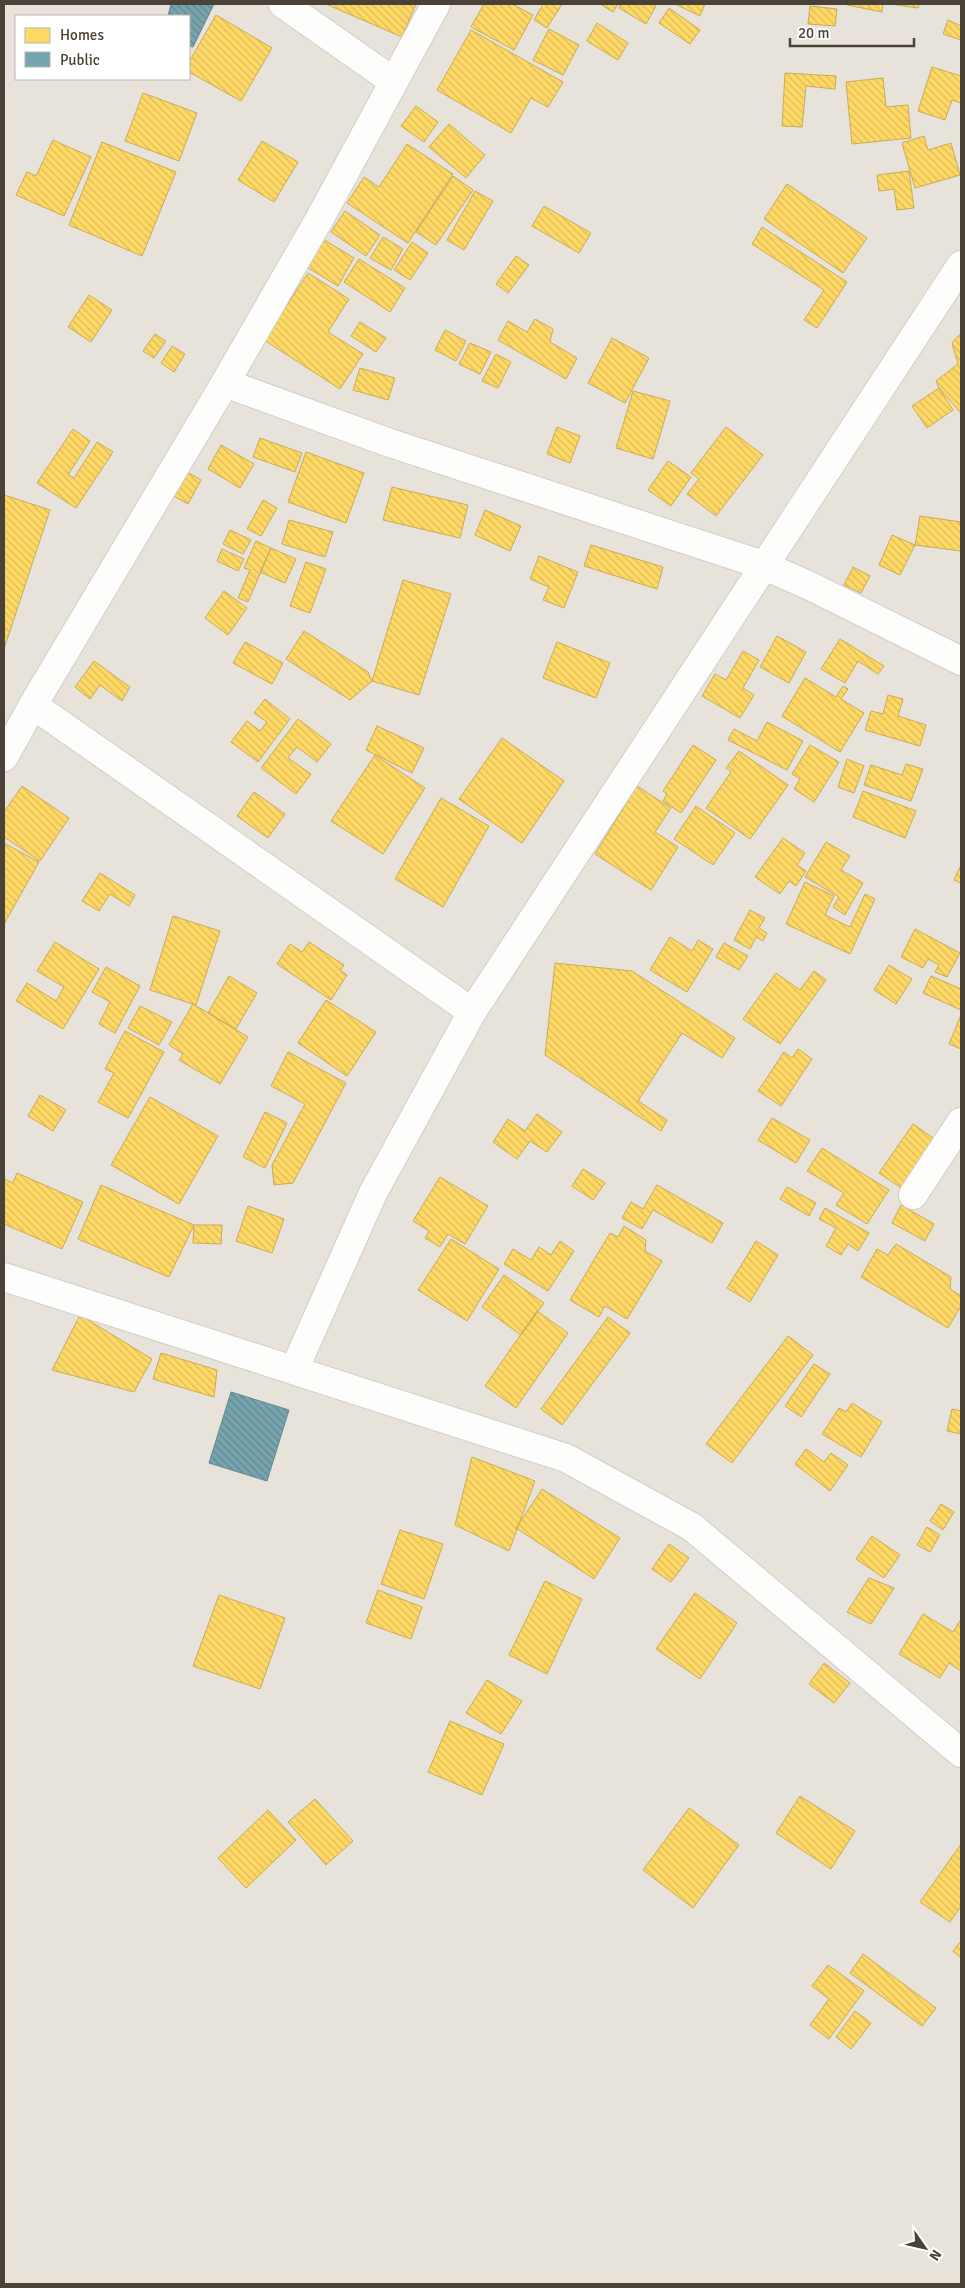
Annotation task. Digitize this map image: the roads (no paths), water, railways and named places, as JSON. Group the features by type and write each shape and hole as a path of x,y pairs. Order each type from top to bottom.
{"street":[{"path":"283,4 393,80"},
{"path":"4,757 33,705 225,384 320,218 393,80 436,4"},
{"path":"294,1370 373,1193 472,1012 961,265"},
{"path":"225,384 390,443 763,565 818,590 961,662"},
{"path":"33,705 472,1012"},
{"path":"913,1194 961,1122"},
{"path":"4,1277 566,1458 692,1527 961,1753"}]}
